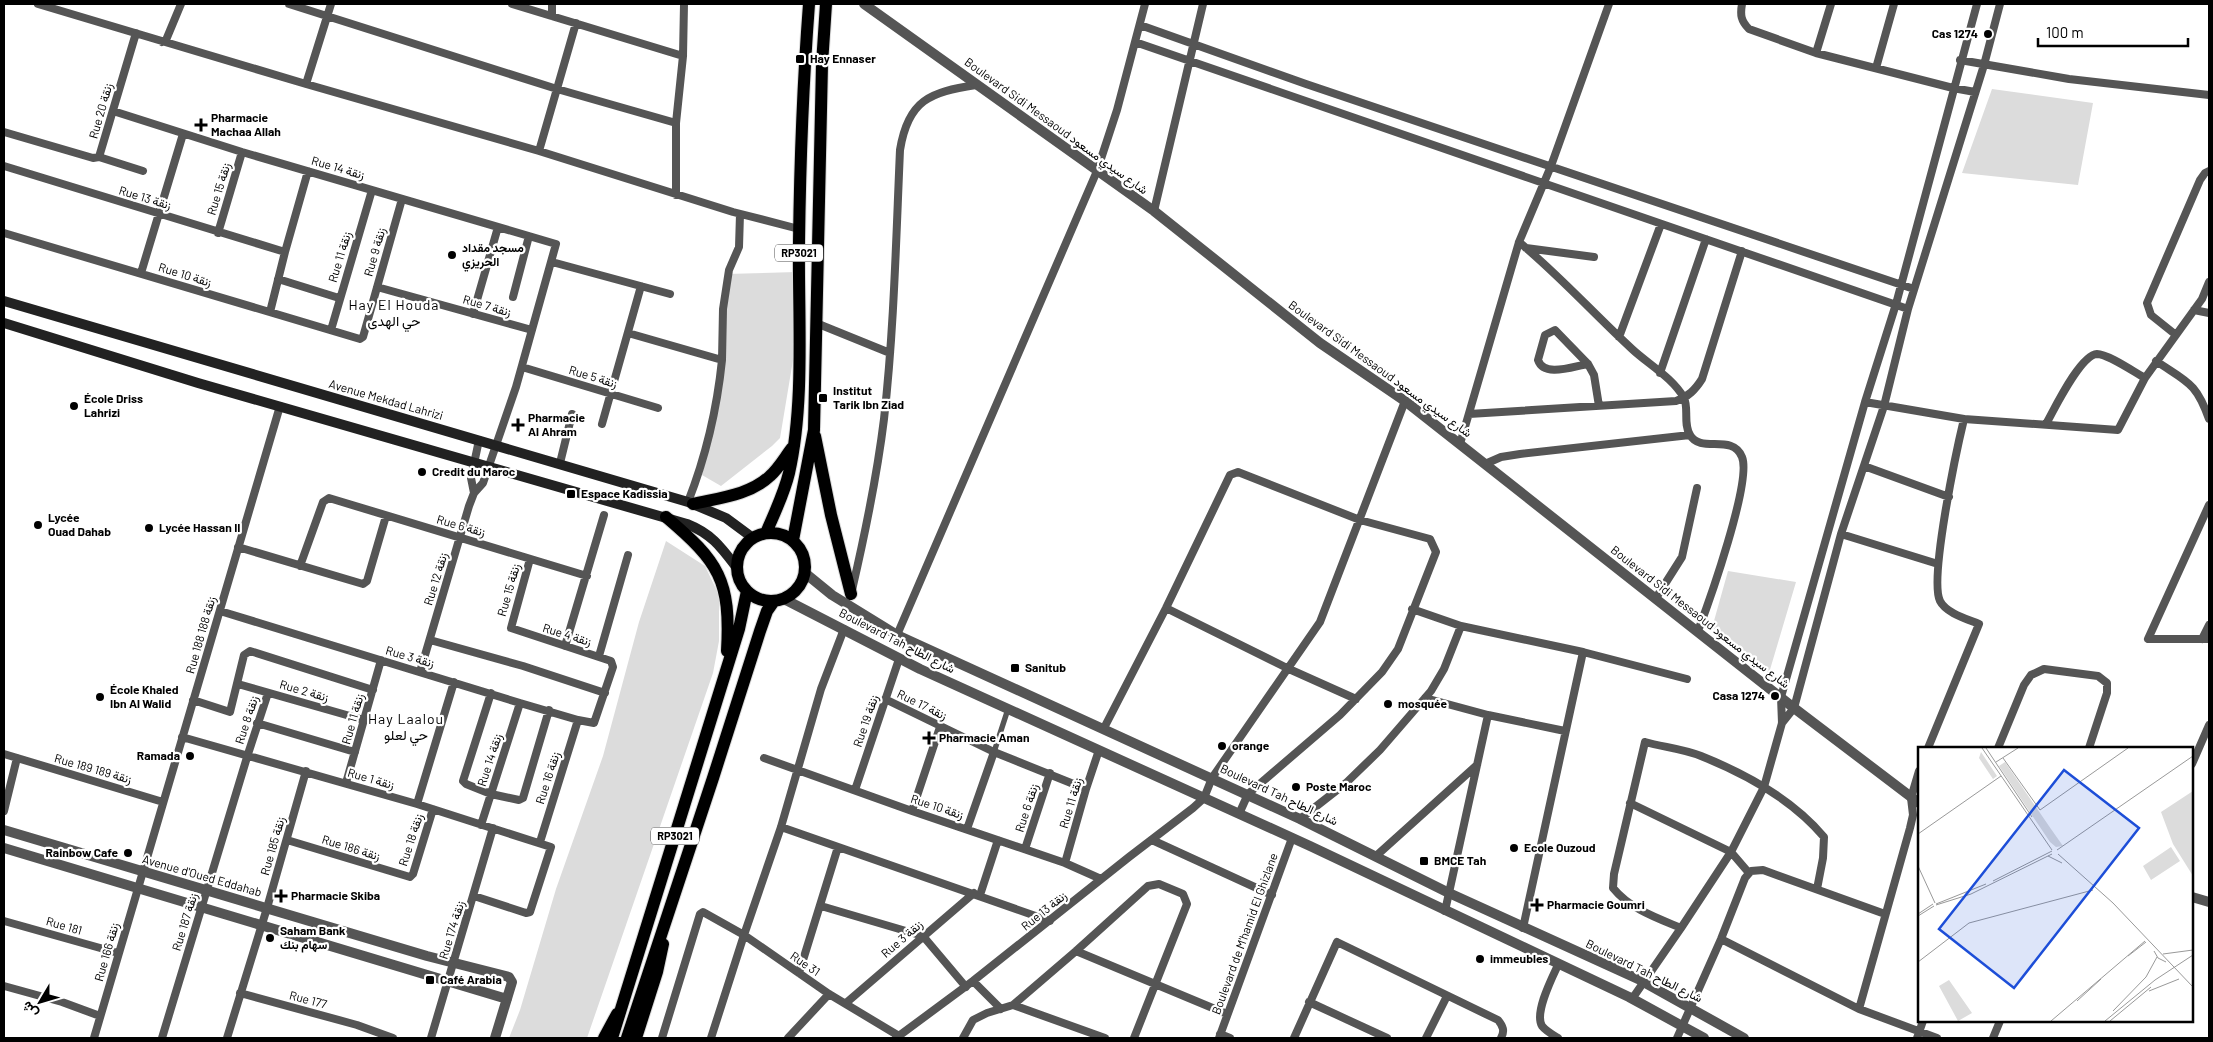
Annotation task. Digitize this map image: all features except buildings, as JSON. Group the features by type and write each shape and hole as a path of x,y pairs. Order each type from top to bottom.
{"main road":[{"name":"RP3021","path":"766,533 789,474 798,398 799,229 805,59 810,4"},
{"name":"RP3021","path":"793,540 814,430 822,64 826,4"},
{"name":"Avenue Mekdad Lahrizi","path":"4,301 691,502 726,518 754,538"},
{"path":"4,323 280,406 687,524 707,533 714,539 737,568 742,584 747,591 762,600 779,600"},
{"path":"814,430 850,600"},
{"path":"691,502 729,496 753,488 771,475 794,444"},
{"path":"666,517 704,552 721,581 729,613 726,666"},
{"path":"737,568 740,552 754,538 766,533 785,536 793,540 803,555 805,573"},
{"name":"RP3021","path":"626,1038 714,778 767,611 779,600 796,590 802,582 805,573"},
{"name":"RP3021","path":"612,1038 739,629 747,591"},
{"path":"636,1038 657,972 672,899"},
{"path":"604,1038 623,1006"}],"street":[{"path":"38,4 162,42 539,151 740,214 799,229"},
{"path":"162,42 166,40 181,4"},
{"path":"289,4 557,89 676,123"},
{"path":"306,84 331,4"},
{"path":"512,4 683,56"},
{"path":"552,4 552,16"},
{"path":"676,195 676,123 683,56 684,4"},
{"name":"Boulevard Sidi Messaoud شارع سيدي مسعود","path":"864,4 1154,211 1320,343 1405,401 1794,708 1915,800"},
{"path":"896,635 1097,171 1145,4"},
{"path":"1154,211 1203,4"},
{"path":"1460,444 1519,242 1551,166 1609,4"},
{"path":"1740,4 1742,23 1749,29 1816,53 1975,92"},
{"path":"1816,53 1831,4"},
{"path":"1876,68 1894,4"},
{"path":"1632,999 1731,852 1764,786 1782,723 1781,697 1865,402 1896,304 1960,60 1977,4"},
{"path":"1782,723 1794,708 1841,534 1884,406 1908,309 1984,65 2000,4"},
{"path":"539,151 576,23"},
{"path":"1140,25 1306,84 1914,289"},
{"name":"Rue 20 زنقة","path":"4,132 93,158 99,157 136,33"},
{"path":"1135,42 1908,309"},
{"path":"1960,60 2069,79 2209,95"},
{"path":"850,600 864,536 883,420 890,353 900,150 903,131 911,114 926,99 949,89 976,85"},
{"name":"Rue 14 زنقة","path":"113,111 242,152 555,243 557,245 552,262"},
{"path":"141,273 183,134"},
{"name":"Rue 15 زنقة","path":"218,233 242,152"},
{"path":"99,157 144,171"},
{"name":"Rue 13 زنقة","path":"4,166 282,252"},
{"path":"270,312 282,252 308,171"},
{"path":"2176,335 2152,315 2148,303 2200,180 2209,171"},
{"name":"Rue 11 زنقة","path":"330,330 372,190"},
{"name":"Rue 9 زنقة","path":"360,339 363,337 402,199"},
{"path":"691,502 718,399 722,360 723,309 729,270 739,248 740,214"},
{"path":"1619,337 1661,224"},
{"path":"474,314 498,227"},
{"name":"Rue 10 زنقة","path":"4,233 360,339"},
{"path":"513,297 529,236"},
{"path":"1660,373 1706,239"},
{"path":"1519,242 1619,337 1660,373 1684,399 1690,435 1695,441 1726,443 1736,448 1742,456 1744,466 1743,482 1720,570 1698,631"},
{"path":"1526,248 1594,257"},
{"path":"1469,414 1676,402 1684,399 1695,390 1702,379 1742,251"},
{"path":"496,446 522,367 552,262 670,294"},
{"path":"278,279 339,298"},
{"path":"1865,402 1964,419 2118,430 2145,378 2202,300 2209,282"},
{"path":"602,424 641,286"},
{"name":"Rue 7 زنقة","path":"377,287 532,330"},
{"path":"2194,310 2209,313"},
{"path":"816,323 890,353"},
{"path":"1588,364 1555,370 1543,368 1538,360 1545,335 1555,330 1588,364 1594,374 1599,406"},
{"path":"628,333 722,360"},
{"path":"2046,424 2068,386 2085,360 2090,356 2102,355 2145,378"},
{"path":"2156,361 2195,388 2202,398 2209,419"},
{"name":"Rue 5 زنقة","path":"522,367 658,408"},
{"path":"1204,798 1212,778 1320,622 1405,401"},
{"name":"Rue 188 زنقة 188","path":"143,872 280,406"},
{"path":"560,463 572,414"},
{"path":"1928,747 1979,624 1945,608 1939,600 1938,564 1964,419"},
{"path":"1485,464 1501,457 1520,454 1690,435"},
{"name":"Rue 12 زنقة","path":"474,493 471,478 478,440"},
{"name":"Rue 12 زنقة","path":"420,672 474,493 481,486 496,446"},
{"path":"1864,466 1949,497"},
{"path":"1104,728 1166,608 1230,475 1234,472 1266,482 1360,520 1430,540 1436,552 1412,609 1398,649 1391,661 1340,715 1248,794 1239,814"},
{"path":"1656,598 1682,557 1697,488"},
{"name":"Rue 6 زنقة","path":"300,566 323,502 329,498 587,576"},
{"path":"2209,505 2148,639 2206,639 2209,625"},
{"path":"565,646 604,514"},
{"path":"238,547 364,584 386,516"},
{"path":"1841,534 1938,564"},
{"path":"598,656 628,555"},
{"name":"Rue 15 زنقة","path":"511,628 530,559"},
{"name":"Boulevard Tah شارع الطاح","path":"805,573 850,600 896,635 1248,794 1449,893 1643,982 1692,1007 1744,1038"},
{"name":"Boulevard Tah شارع الطاح","path":"779,600 844,629 899,660 1292,838 1632,999 1704,1038"},
{"path":"1166,608 1289,669 1356,699"},
{"path":"1412,609 1461,626 1583,652 1687,679"},
{"name":"Rue 3 زنقة","path":"220,611 578,720 594,723 605,693"},
{"path":"1300,819 1346,783 1380,750 1425,698 1444,669 1461,626"},
{"name":"Rue 4 زنقة","path":"511,628 610,660 613,667 605,693"},
{"path":"712,1038 744,935 781,827 796,769 821,689 844,629"},
{"path":"430,640 605,693"},
{"path":"194,700 230,712 244,655 250,651 373,690"},
{"path":"1523,928 1583,652"},
{"name":"Rue 11 زنقة","path":"346,783 382,660"},
{"name":"Rue 19 زنقة","path":"855,790 899,660"},
{"path":"1998,747 2024,685 2032,675 2044,670 2098,676 2107,683 2107,693 2090,747"},
{"path":"416,804 454,682"},
{"name":"Rue 2 زنقة","path":"238,684 268,693 275,693 364,720"},
{"name":"Rue 8 زنقة","path":"248,754 268,693"},
{"path":"490,693 463,781 491,794 519,800 523,798 549,710"},
{"path":"1425,698 1488,715 1565,731"},
{"name":"Rue 17 زنقة","path":"885,700 994,752 1086,789"},
{"name":"Rue 14 زنقة","path":"481,825 520,703"},
{"path":"968,829 1008,709"},
{"path":"1445,911 1488,715"},
{"name":"Rue 16 زنقة","path":"540,842 578,720"},
{"path":"257,723 355,752"},
{"path":"2193,762 2209,725"},
{"path":"912,811 940,727"},
{"name":"Rue 1 زنقة","path":"182,737 306,771 540,842 550,847 529,912 474,896"},
{"path":"1681,928 1634,906 1621,898 1613,888 1614,874 1645,742 1700,756 1764,786 1811,822 1824,837 1823,858 1816,889"},
{"name":"Rue 11 زنقة","path":"1065,862 1086,789 1100,750"},
{"name":"Rue 189 زنقة 189","path":"4,754 163,802"},
{"name":"Rue 187 زنقة","path":"162,1038 248,754"},
{"path":"4,811 17,758"},
{"name":"Rue 10 زنقة","path":"764,758 912,811 1065,862 1101,879"},
{"path":"1376,856 1477,765"},
{"name":"Rue 185 زنقة","path":"227,1038 262,926 306,771"},
{"name":"Rue 6 زنقة","path":"1025,849 1050,773"},
{"path":"1860,1009 1912,822 1918,778"},
{"name":"Rue 13 زنقة","path":"898,1037 974,982 1204,798"},
{"path":"1630,803 1731,852 1749,873"},
{"name":"Rue 18 زنقة","path":"410,877 413,874 433,809"},
{"path":"781,827 1050,921"},
{"name":"Rue 174 زنقة","path":"431,1038 493,828"},
{"name":"Avenue d'Oued Eddahab","path":"4,830 453,963 509,977 512,982 508,999"},
{"name":"Boulevard de M'hamid El Ghizlane","path":"1220,1036 1292,838"},
{"name":"Rue 186 زنقة","path":"287,840 410,877"},
{"path":"977,894 998,840"},
{"path":"1152,840 1272,895"},
{"path":"799,973 838,847"},
{"path":"4,848 508,999 495,1038"},
{"path":"1677,1038 1721,939 1745,878 1749,873 1760,869 1885,914"},
{"name":"Rue 166 زنقة","path":"94,1038 143,872"},
{"path":"963,1038 973,1020 1013,1005 1148,886 1159,884 1183,894 1187,904 1134,1038"},
{"name":"Rue 3 زنقة","path":"846,1003 923,936 977,894"},
{"path":"2193,897 2209,902"},
{"path":"821,906 923,936 966,987"},
{"name":"Rue 31","path":"662,1038 700,914 706,912 744,935 829,994 898,1037"},
{"name":"Rue 181","path":"4,921 118,953"},
{"path":"1721,939 1860,1009 1918,1035 1937,1038"},
{"path":"1294,1038 1308,1002 1337,942 1498,1020 1502,1026 1503,1033 1501,1038"},
{"path":"1076,951 1227,1014"},
{"path":"1558,965 1546,995 1540,1018 1543,1027 1558,1038"},
{"path":"974,982 1001,1009"},
{"path":"4,986 100,1016"},
{"name":"Rue 177","path":"240,993 393,1038"},
{"path":"788,1038 829,994"},
{"path":"1426,1038 1447,996"},
{"path":"1308,1002 1388,1038"},
{"path":"1013,1005 1105,1038"},
{"path":"1918,1035 1923,1022"},
{"path":"1993,1038 2000,1022"},
{"path":"369,1038 371,1030"},
{"path":"1220,1036 1230,1038"}],"shaded area":[{"path":"1992,89 2093,103 2078,185 1962,173"},
{"path":"797,272 794,354 780,438 721,486 702,475 720,398 726,274"},
{"path":"666,541 705,566 719,595 719,641 713,673 587,1038 509,1038 520,1010 556,889 603,756 639,622"},
{"path":"1728,571 1796,582 1769,673 1712,628"}],"place":[{"name":"Cas 1274","path":"1988,34"},
{"name":"Hay Ennaser","path":"800,59"},
{"name":"Pharmacie Machaa Allah","path":"201,125"},
{"name":"مسجد مقداد الحريزي","path":"452,255"},
{"name":"Institut Tarik Ibn Ziad","path":"823,398"},
{"name":"École Driss Lahrizi","path":"74,406"},
{"name":"Pharmacie Al Ahram","path":"518,425"},
{"name":"Credit du Maroc","path":"422,472"},
{"name":"Espace Kadissia","path":"571,494"},
{"name":"Lycée Ouad Dahab","path":"38,525"},
{"name":"Lycée Hassan II","path":"149,528"},
{"name":"Sanitub","path":"1015,668"},
{"name":"Casa 1274","path":"1775,696"},
{"name":"École Khaled Ibn Al Walid","path":"100,697"},
{"name":"mosquée","path":"1388,704"},
{"name":"Pharmacie Aman","path":"929,738"},
{"name":"orange","path":"1222,746"},
{"name":"Ramada","path":"190,756"},
{"name":"Poste Maroc","path":"1296,787"},
{"name":"Ecole Ouzoud","path":"1514,848"},
{"name":"Rainbow Cafe","path":"128,853"},
{"name":"BMCE Tah","path":"1424,861"},
{"name":"Pharmacie Skiba","path":"281,896"},
{"name":"Pharmacie Goumri","path":"1537,905"},
{"name":"Saham Bank سهام بنك","path":"270,938"},
{"name":"immeubles","path":"1480,959"},
{"name":"Café Arabia","path":"430,980"}],"district":[{"name":"Hay El Houda حي الهدى","path":"394,314"},
{"name":"Hay Laalou حي لعلو","path":"406,728"}]}
